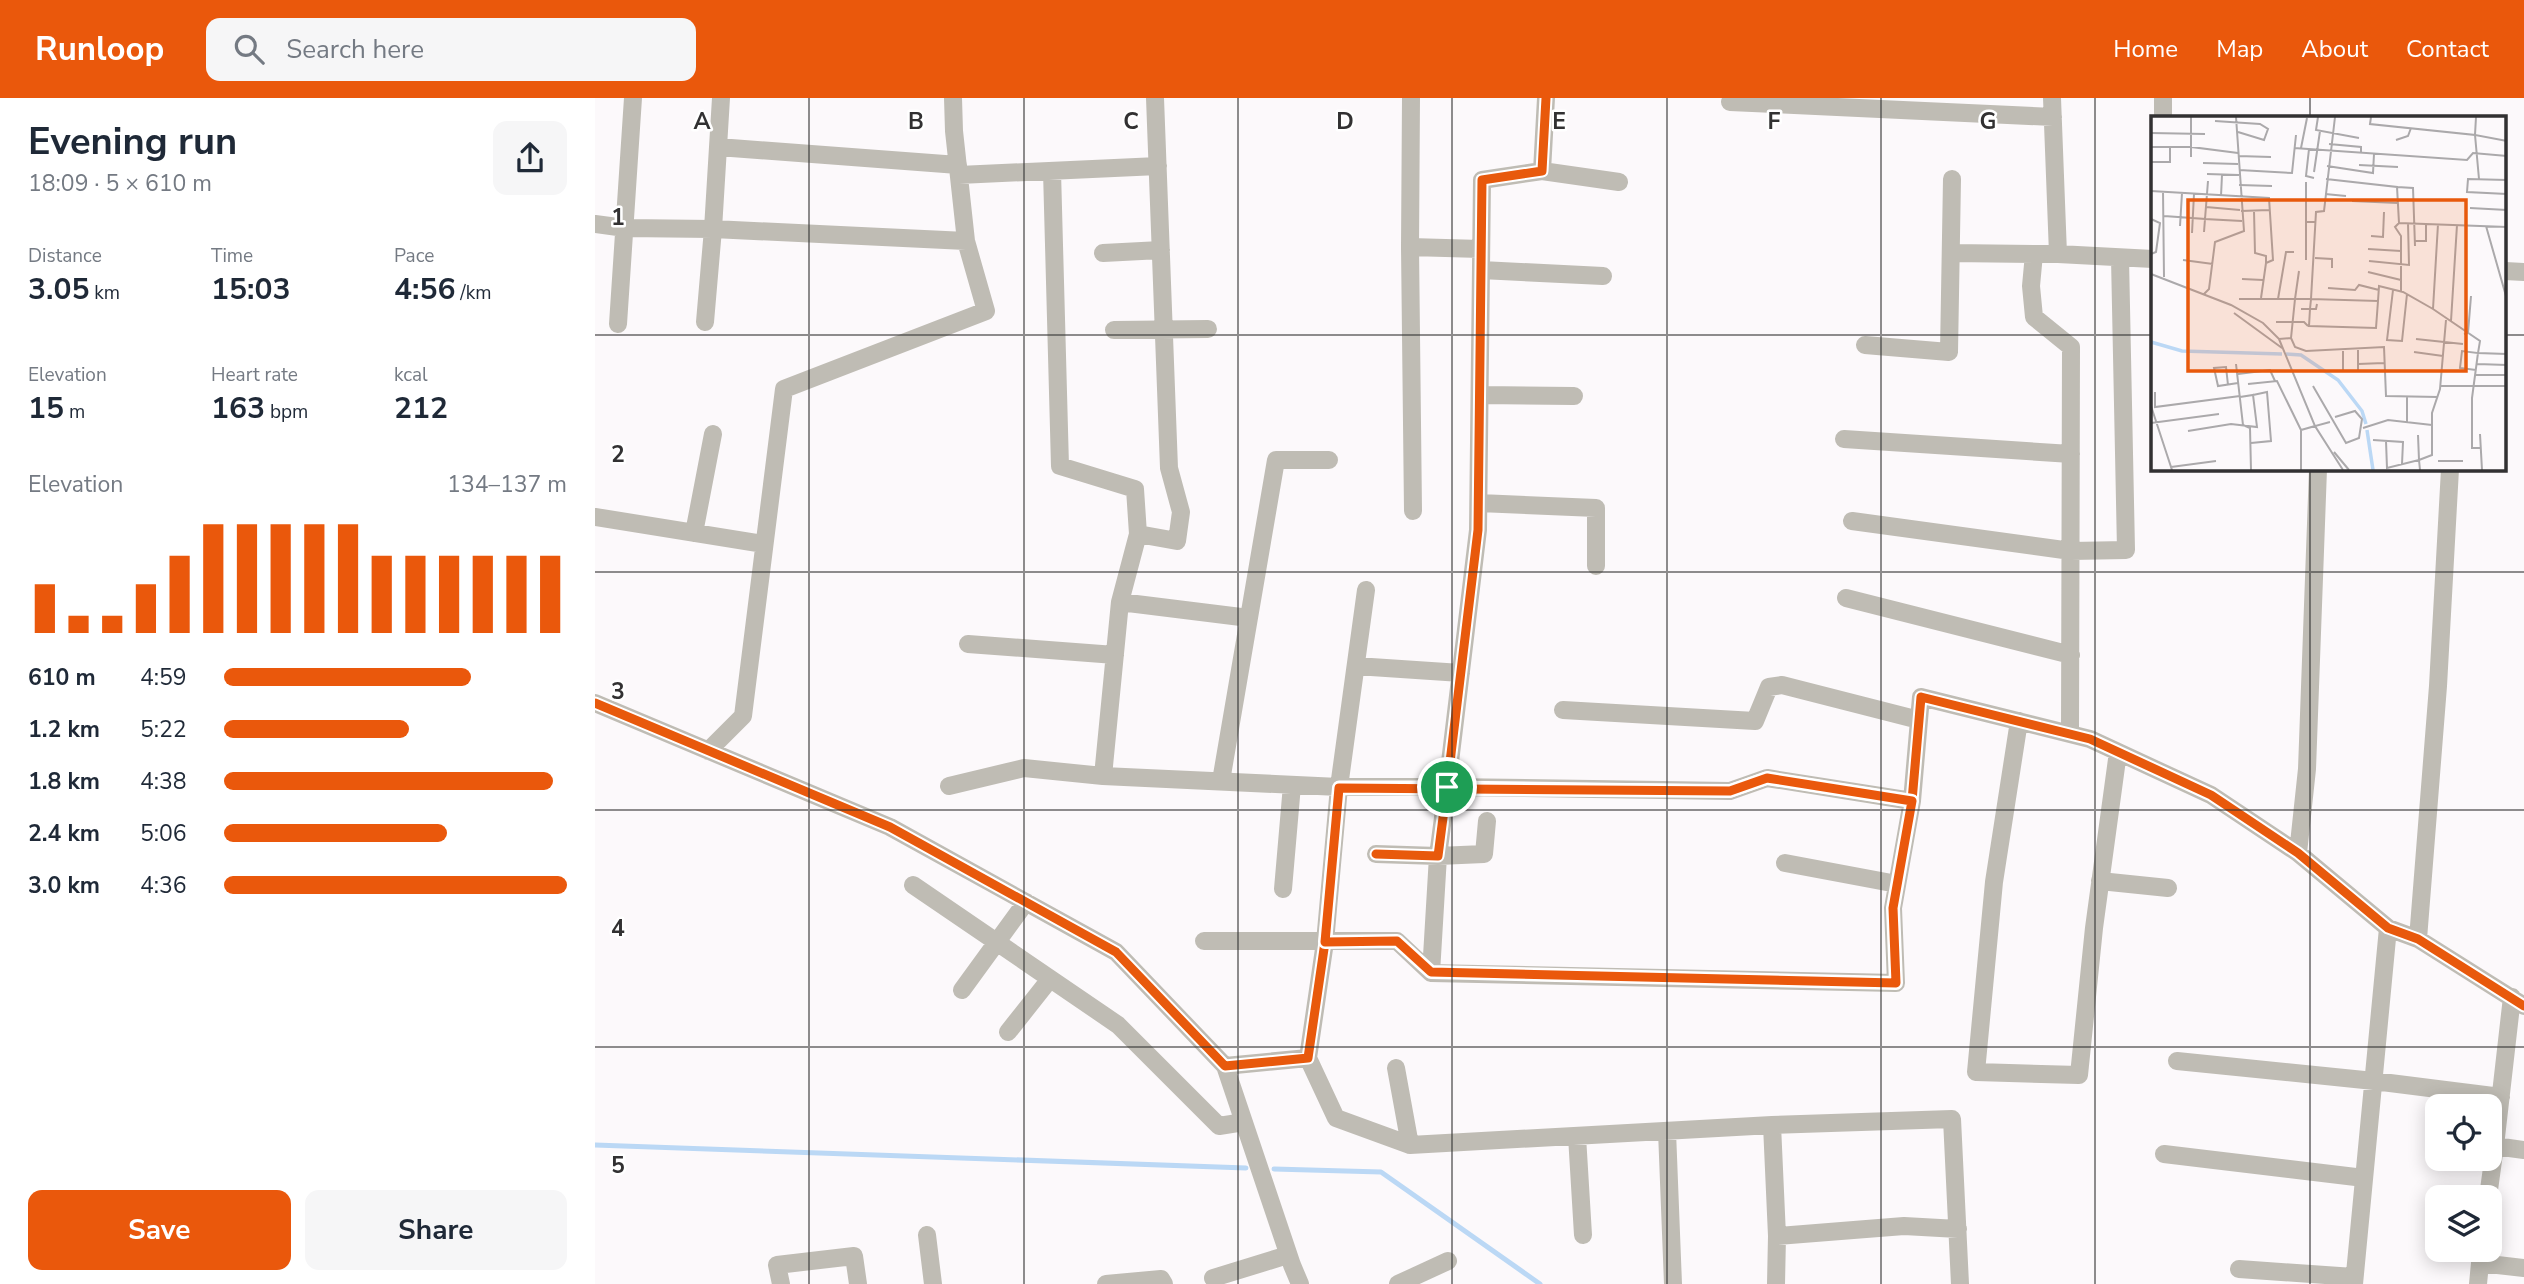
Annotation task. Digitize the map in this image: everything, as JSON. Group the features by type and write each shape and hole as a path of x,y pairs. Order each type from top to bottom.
{"street":[{"path":"618,324 633,98"},
{"path":"705,321 721,98"},
{"path":"708,751 743,716 784,389 986,311 966,241 953,98"},
{"path":"1138,534 1177,541 1181,512 1170,468 1155,98"},
{"path":"1411,98 1413,511"},
{"path":"1542,171 1546,98"},
{"path":"2052,98 2058,254"},
{"path":"2163,98 2163,116"},
{"path":"1730,102 2053,117"},
{"path":"718,147 958,170 1052,171 1158,166"},
{"path":"1052,171 1060,466 1135,489 1138,534 1120,602 1103,776"},
{"path":"1431,972 1438,856 1478,530 1482,180 1542,171 1619,182"},
{"path":"1865,345 1949,352 1952,179"},
{"path":"595,224 625,228 713,229 966,241"},
{"path":"1410,247 1481,249"},
{"path":"1103,253 1161,250"},
{"path":"1951,253 2058,254 2151,259"},
{"path":"2034,254 2031,286 2034,317 2071,347 2070,734"},
{"path":"1852,521 2071,551 2126,550 2120,258"},
{"path":"1481,270 1603,276"},
{"path":"1114,330 1208,329"},
{"path":"1480,395 1574,396"},
{"path":"694,533 713,434"},
{"path":"1844,439 2071,454"},
{"path":"1221,781 1276,460 1329,460"},
{"path":"2298,853 2307,769 2318,471"},
{"path":"2239,1269 2354,1281 2374,1081 2403,933 2420,916 2438,687 2450,471"},
{"path":"1479,503 1596,508 1596,566"},
{"path":"595,517 764,544"},
{"path":"1366,590 1339,788 1325,942 1308,1058 1336,1118 1410,1144 1772,1125 1952,1119 1960,1284"},
{"path":"1846,598 2071,655"},
{"path":"1120,602 1249,618"},
{"path":"968,645 1115,655"},
{"path":"1356,666 1461,673"},
{"path":"1563,710 1755,721 1769,687 1781,685 1919,720"},
{"path":"1204,941 1397,941 1431,972 1896,983 1893,908 1912,801 1921,697 2090,739 2211,795 2298,853 2403,933 2518,1002 2502,1094"},
{"path":"595,703 890,827 1116,952 1225,1066 1300,1284"},
{"path":"2019,721 1994,882 1976,1072 2079,1075 2100,881 2118,752"},
{"path":"949,786 1024,768 1103,776 1339,788 1730,791 1767,778 1912,801"},
{"path":"1283,889 1292,785"},
{"path":"1376,854 1484,854 1487,821"},
{"path":"1785,863 1898,884"},
{"path":"2100,881 2168,888"},
{"path":"913,885 1118,1025 1219,1126 1244,1122"},
{"path":"962,990 1026,902"},
{"path":"1008,1032 1050,979"},
{"path":"1225,1066 1308,1058"},
{"path":"2176,1061 2477,1094"},
{"path":"1396,1068 1410,1144"},
{"path":"1772,1125 1777,1236 1776,1284"},
{"path":"1667,1131 1673,1284"},
{"path":"1577,1136 1583,1235"},
{"path":"2502,1147 2524,1150"},
{"path":"2164,1154 2364,1178"},
{"path":"1777,1236 1905,1226 1958,1229"},
{"path":"927,1236 933,1284"},
{"path":"1213,1278 1288,1255"},
{"path":"781,1284 777,1265 854,1256 857,1284"},
{"path":"1398,1284 1448,1261"},
{"path":"2478,1284 2480,1262"},
{"path":"2502,1262 2524,1268"},
{"path":"1106,1284 1161,1279 1164,1284"}],"waterway":[{"path":"595,1145 1246,1168"},
{"path":"1274,1169 1381,1172 1540,1284"}],"cycle path":[{"path":"595,703 890,827 1116,952 1225,1066 1308,1058 1325,942 1339,787 1447,787 1478,530 1482,180 1542,171 1546,98"},
{"path":"1376,854 1438,856 1447,787 1730,791 1767,778 1912,801 1921,697 2090,739 2211,795 2298,853 2388,928 2418,939 2524,1006"}],"route":[{"path":"1767,778 1912,801 1893,908 1896,983 1431,972 1397,941 1325,942 1339,788 1447,787 1730,791 1767,778"}]}
